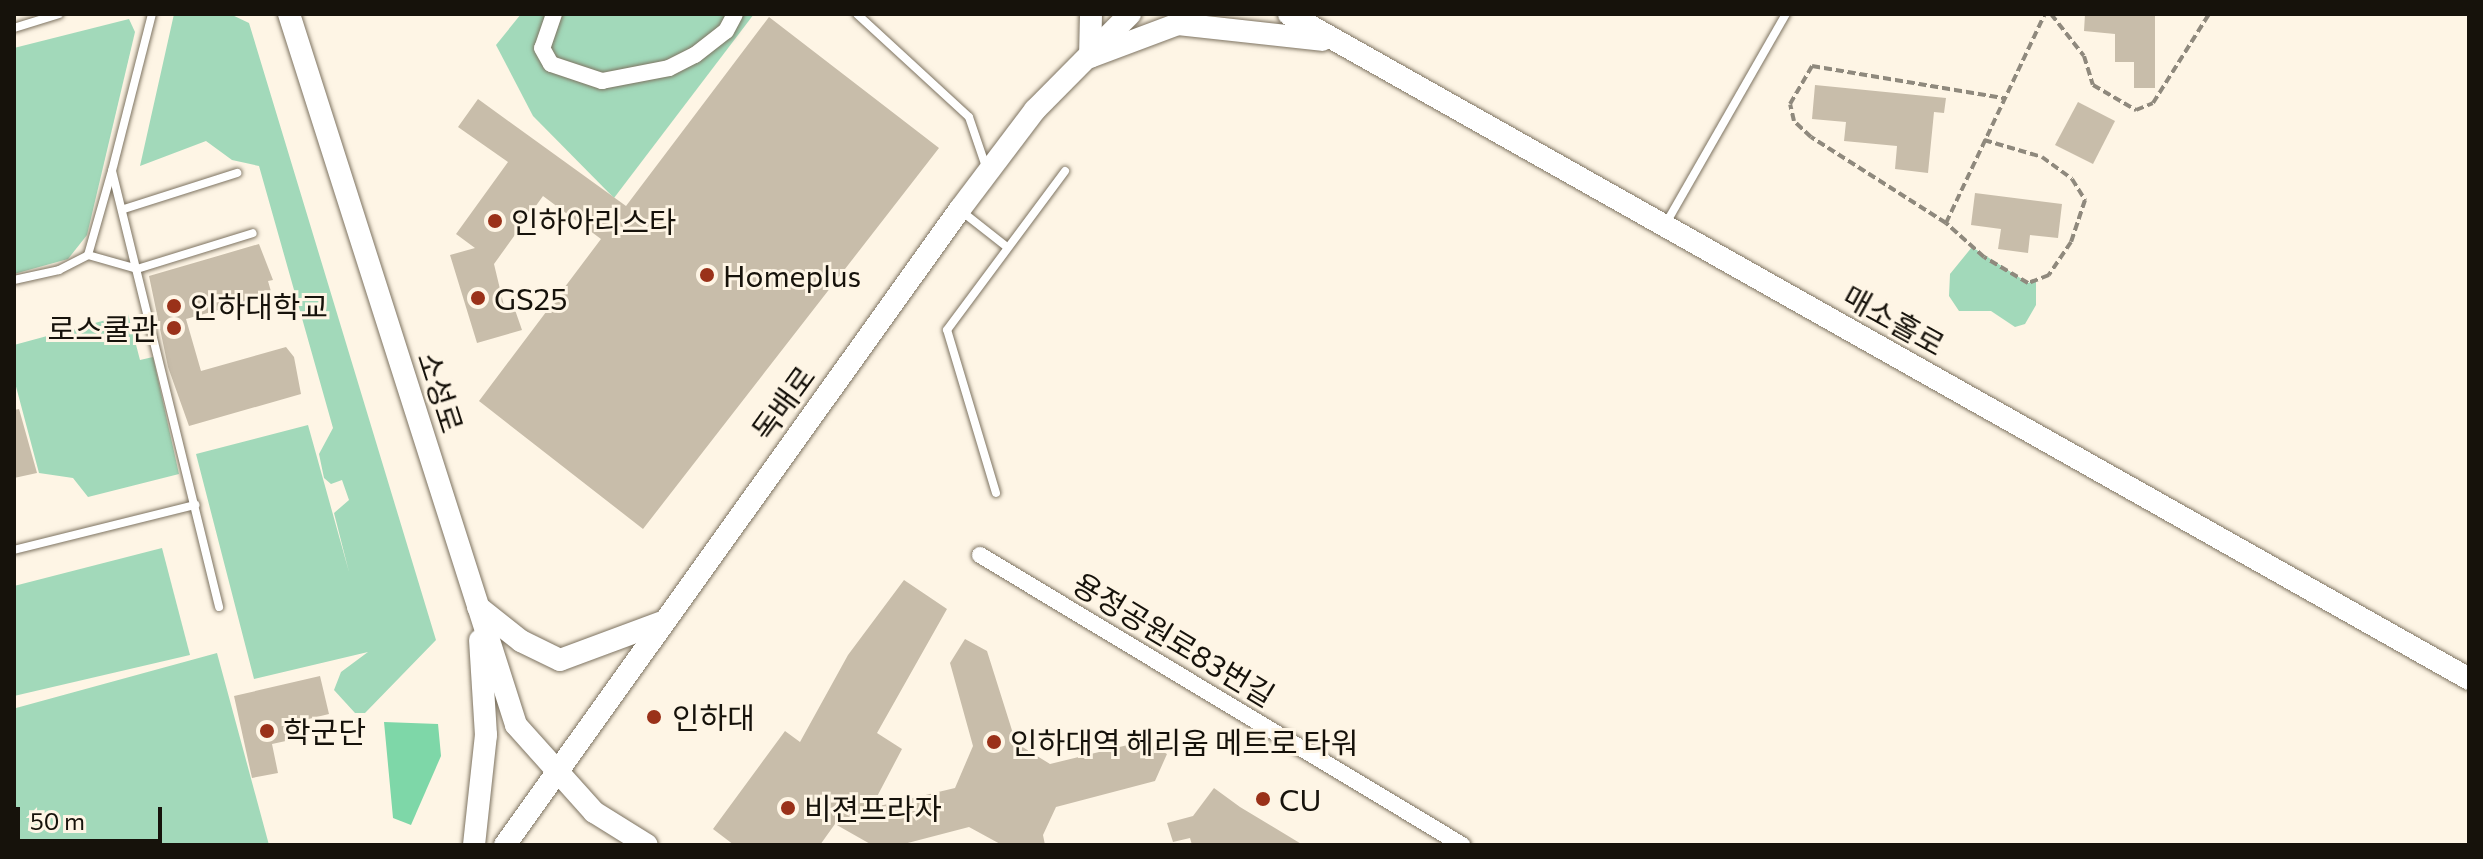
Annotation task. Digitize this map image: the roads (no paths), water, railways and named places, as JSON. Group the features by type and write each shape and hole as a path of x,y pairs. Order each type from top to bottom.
{"main road":[{"name":"소성로","path":"289,14 516,725 558,777 594,812 645,844"},
{"path":"1091,14 1090,57 1178,24 1245,27 1340,43"},
{"name":"독배로","path":"505,845 558,777 960,209 1035,110 1130,14"},
{"name":"매소홀로","path":"1289,14 2469,679"},
{"path":"1328,14 1340,43"},
{"path":"478,607 521,641 560,660 666,621"},
{"path":"474,845 486,735 478,607"},
{"path":"615,845 645,844"}],"street":[{"path":"554,14 542,48 551,64 602,81 682,61 726,31 735,14"},
{"name":"용정공원로83번길","path":"980,555 1462,845"}],"lane":[{"path":"14,28 59,14"},
{"path":"88,255 152,14"},
{"path":"857,14 969,117 986,155 984,178"},
{"path":"1664,226 1786,14"},
{"path":"112,171 124,209 219,607"},
{"path":"996,493 947,330 1065,171"},
{"path":"124,209 237,173"},
{"path":"960,209 1007,247"},
{"path":"14,280 59,270 88,255 137,269 253,233"},
{"path":"14,550 195,505"}],"place":[{"name":"인하아리스타","path":"495,221"},
{"name":"Homeplus","path":"707,275"},
{"name":"GS25","path":"478,298"},
{"name":"인하대학교","path":"174,306"},
{"name":"로스쿨관","path":"174,328"},
{"name":"인하대","path":"654,717"},
{"name":"학군단","path":"267,731"},
{"name":"인하대역 헤리움 메트로 타워","path":"994,742"},
{"name":"CU","path":"1263,799"},
{"name":"비젼프라자","path":"788,808"}]}
